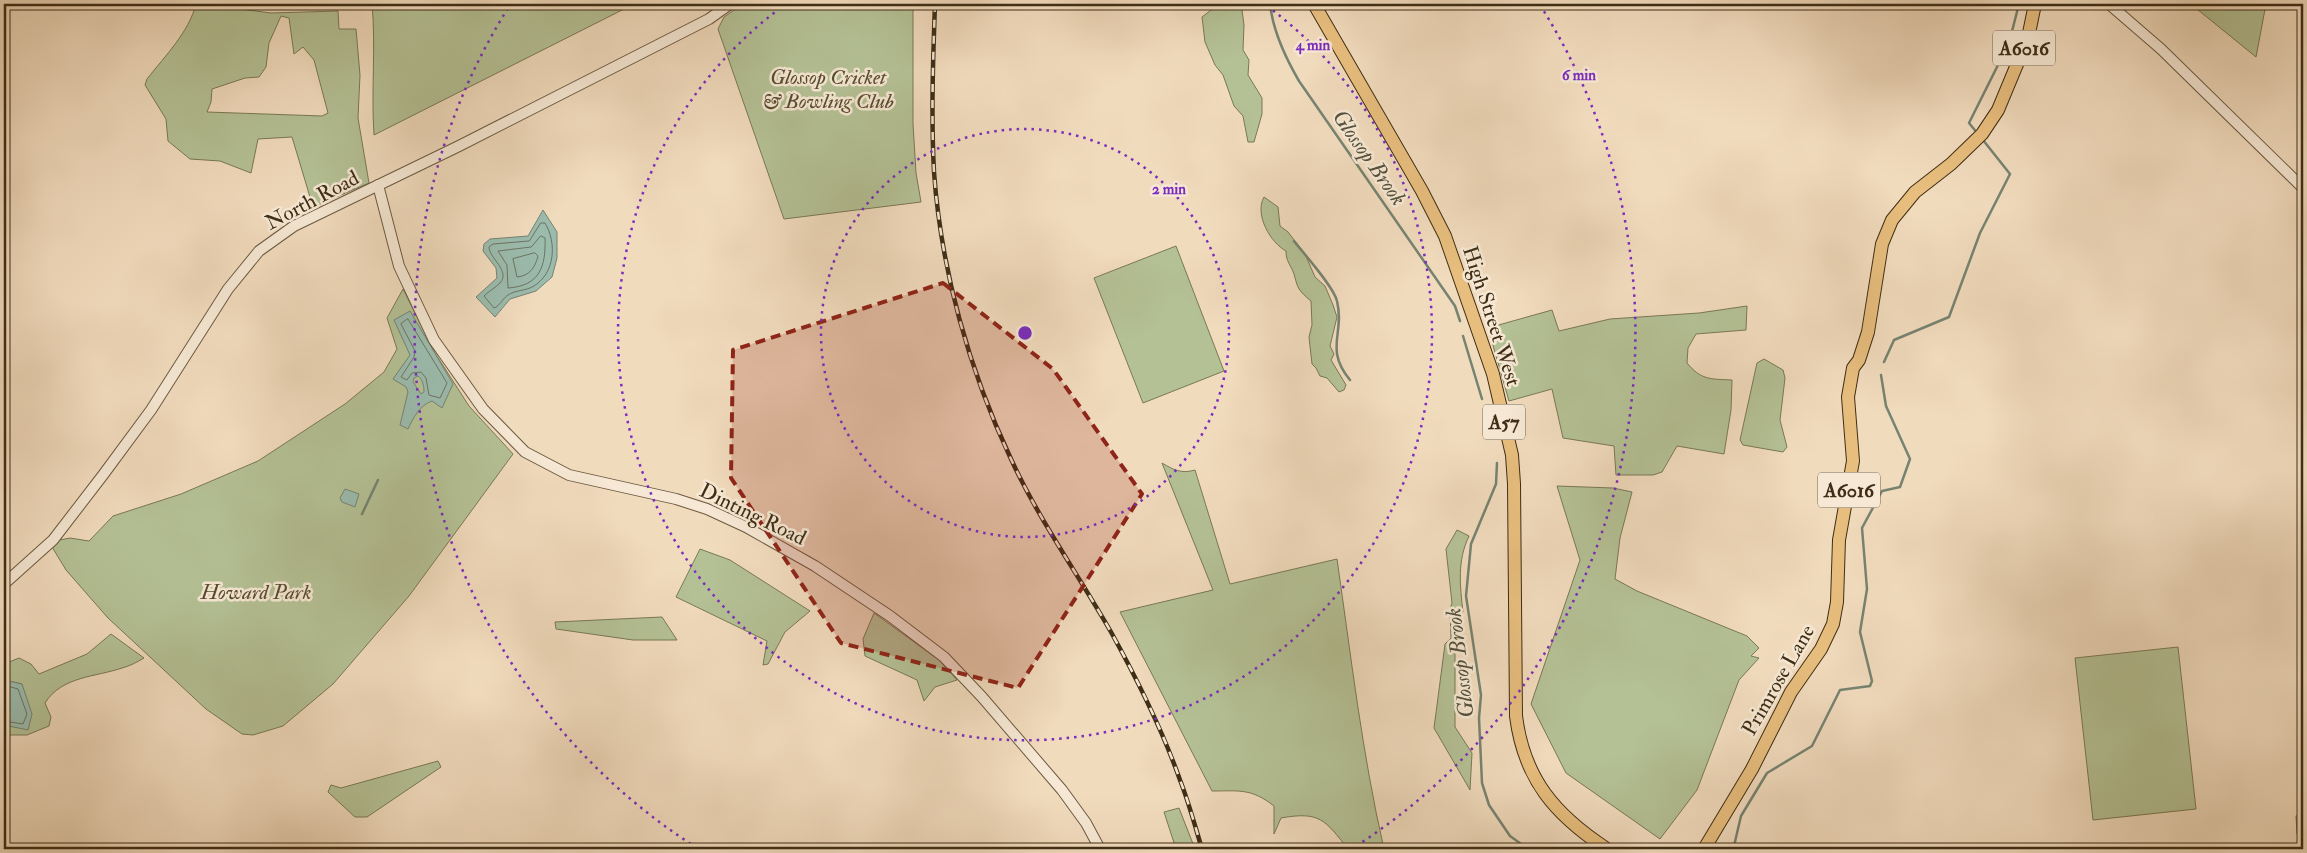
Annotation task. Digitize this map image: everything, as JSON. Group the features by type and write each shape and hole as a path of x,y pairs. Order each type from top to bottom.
{"main road":[{"name":"High Street West","path":"1314,4 1436,218 1445,236 1477,326 1493,374 1512,455 1515,502 1516,716 1519,738 1532,773 1550,802 1572,824 1607,849"},
{"name":"Primrose Lane","path":"1704,849 1752,769 1791,692 1821,649 1833,624 1837,602 1839,540 1853,462 1848,397 1853,368 1859,360 1868,332 1882,244 1892,220 1916,192 1951,164 1980,136 1998,110 2028,38 2035,4"}],"street":[{"name":"North Road","path":"4,584 53,540 151,410 226,292 259,251 294,226 666,41 709,18 730,4"},
{"path":"2109,4 2161,49 2303,188"},
{"name":"Dinting Road","path":"378,185 399,266 434,340 483,410 525,452 569,475 676,499 707,509 746,527 815,566 890,616 944,657 982,697 1062,790 1086,823 1100,849"}],"highlighted area":[{"path":"943,283 1053,369 1142,494 1018,688 841,643 731,478 733,350"}],"green space":[{"path":"196,4 229,4 232,8 271,13 338,11 339,29 356,29 360,75 358,118 369,183 313,207 292,137 258,139 251,173 220,161 190,159 168,141 166,119 145,85 147,79 182,34 193,14","holes":["281,16 289,18 294,54 303,47 314,60 328,113 322,116 207,112 211,102 212,89 245,78 259,77 266,67 269,43"]},
{"path":"372,4 634,4 374,135"},
{"name":"Glossop Cricket & Bowling Club","path":"743,4 913,4 913,124 916,173 921,202 784,219 718,29 724,17"},
{"path":"1219,4 1249,4 1242,10 1244,25 1243,50 1249,60 1248,75 1262,98 1262,114 1254,142 1248,142 1243,116 1234,106 1223,75 1215,65 1205,42 1202,17"},
{"path":"2266,4 2256,57 2192,5"},
{"path":"1264,197 1278,207 1280,226 1288,232 1305,254 1315,277 1325,286 1333,305 1337,317 1330,346 1334,354 1331,360 1346,385 1344,390 1339,392 1327,378 1320,376 1312,364 1309,337 1312,325 1311,301 1301,292 1298,286 1286,251 1275,242 1266,228 1261,212 1261,204"},
{"path":"1176,246 1224,371 1143,403 1094,278"},
{"name":"Howard Park","path":"403,289 435,353 469,406 513,454 409,596 333,684 283,726 253,735 242,734 206,709 108,618 66,570 49,542 70,538 89,541 113,516 181,494 258,461 345,404 384,372 397,349 387,318"},
{"path":"1747,306 1746,330 1696,334 1688,348 1687,363 1697,373 1706,378 1732,380 1731,410 1724,454 1677,446 1662,472 1653,475 1616,475 1614,446 1563,438 1552,389 1509,401 1490,335 1495,326 1552,310 1559,331 1610,319 1699,313"},
{"path":"1764,359 1783,370 1785,378 1780,420 1787,447 1783,452 1743,445 1740,440 1757,363"},
{"path":"1162,463 1178,471 1195,470 1230,584 1337,559 1363,741 1384,849 1348,849 1327,825 1313,817 1294,816 1281,818 1274,834 1274,806 1266,800 1251,793 1212,791 1120,612 1213,590"},
{"path":"1557,486 1613,488 1632,492 1620,538 1615,579 1637,591 1747,636 1759,648 1751,656 1759,658 1739,680 1697,790 1660,839 1566,773 1531,704 1580,560"},
{"path":"1457,530 1469,536 1461,564 1460,583 1463,612 1455,611 1455,727 1472,753 1470,790 1434,728 1445,644 1451,638 1450,610 1452,603 1446,549"},
{"path":"700,549 730,560 810,611 785,632 768,664 763,665 767,641 676,597"},
{"path":"874,613 939,660 957,680 935,687 924,701 917,680 865,656 863,639"},
{"path":"662,617 677,640 633,640 556,629 555,622"},
{"path":"111,634 144,658 128,666 70,682 52,694 45,703 51,717 49,726 27,735 4,735 4,725 6,727 22,684 4,680 4,664 19,658 31,664 39,674 87,654"},
{"path":"2178,647 2196,809 2093,820 2075,658"},
{"path":"438,761 441,767 367,817 355,817 328,792 331,785 341,788"},
{"path":"1179,808 1195,849 1176,849 1164,812"},
{"path":"2303,813 2303,834 2297,834 2296,816"}],"water":[{"path":"543,210 557,232 557,258 552,277 536,291 510,299 495,317 476,297 497,278 496,268 483,251 484,244 490,239 528,236"},
{"path":"410,311 453,384 442,408 432,401 428,403 417,412 408,429 400,425 408,392 406,387 393,379 410,355 394,320","holes":["418,376 424,390 421,394 413,382 414,378"]},
{"path":"345,489 359,494 355,507 342,502 340,498"},
{"path":"4,680 22,684 32,714 28,730 4,725"}],"waterway":[{"name":"Glossop Brook","path":"1270,4 1280,44 1299,81 1455,306 1460,321"},
{"path":"1978,134 1969,123 2009,43 2019,4"},
{"path":"1884,362 1894,340 1949,317 1980,233 2010,174 1983,140"},
{"path":"1294,241 1325,279 1335,295 1339,313 1338,359 1350,380"},
{"name":"Glossop Brook","path":"1463,336 1482,399"},
{"path":"1731,849 1734,846 1741,816 1767,773 1812,746 1840,690 1870,686 1872,681 1860,632 1867,589 1862,528 1882,491 1900,487 1910,459 1886,406 1881,375"},
{"name":"Glossop Brook","path":"1497,463 1496,484 1471,544 1466,596 1481,695 1479,718 1482,783 1489,805 1510,836 1528,849"},
{"path":"362,514 378,480"}],"railway":[{"path":"935,4 933,67 934,172 943,246 950,282 970,355 996,425 1022,482 1111,632 1148,704 1183,789 1202,849"}]}
